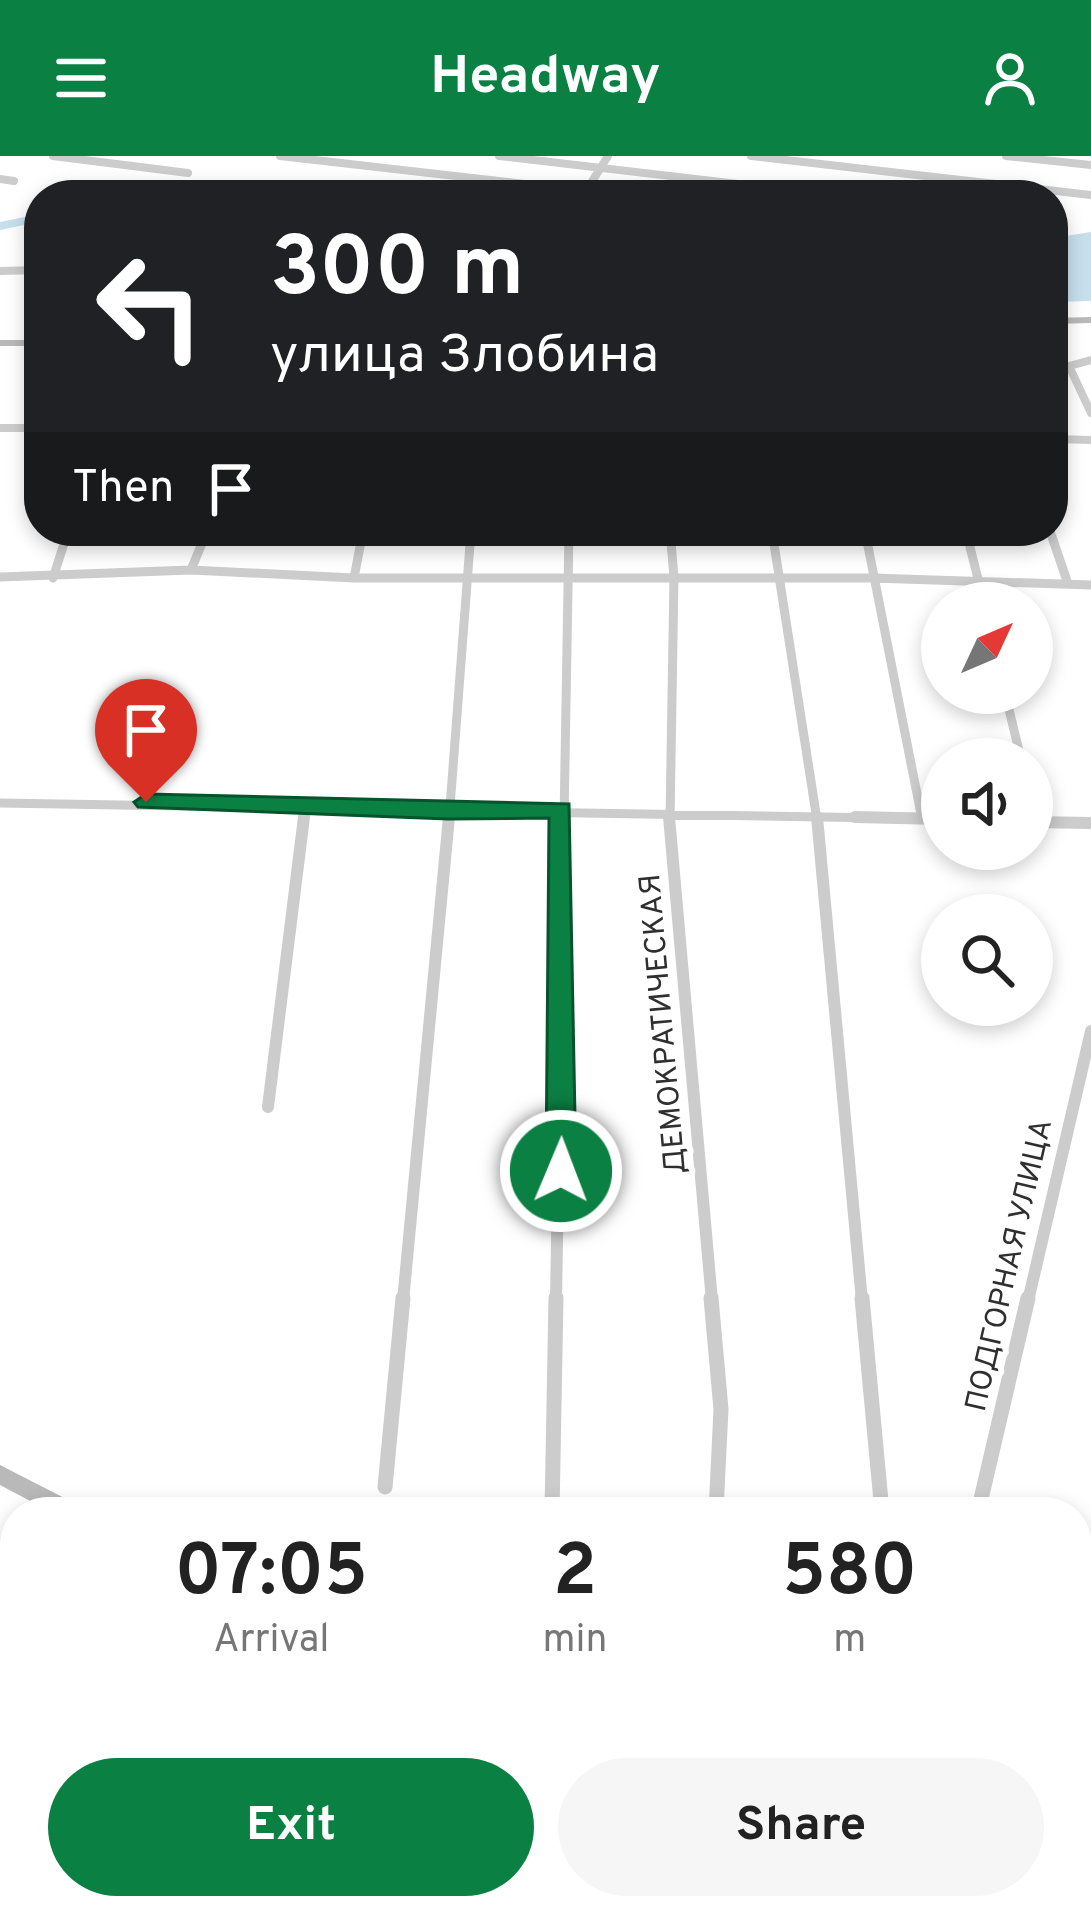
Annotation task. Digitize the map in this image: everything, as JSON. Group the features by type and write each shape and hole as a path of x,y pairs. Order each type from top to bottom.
{"street":[{"path":"53,156 188,173"},
{"path":"280,156 490,180"},
{"path":"499,156 704,180"},
{"path":"593,180 608,156"},
{"path":"751,156 960,180"},
{"path":"1006,156 1091,165"},
{"path":"0,179 14,181"},
{"path":"1091,360 1069,366 1091,413"},
{"path":"53,578 63,546"},
{"path":"191,570 201,546"},
{"path":"354,578 360,546"},
{"path":"385,1487 470,546"},
{"path":"552,1497 562,1128 555,809 561,794 568,546"},
{"name":"ДЕМОКРАТИЧЕСКАЯ","path":"671,546 669,812 721,1409 717,1497"},
{"path":"775,546 817,816 881,1497"},
{"path":"868,546 921,814"},
{"path":"0,577 191,570 354,578 980,582 969,546"},
{"path":"1055,546 1068,584"},
{"path":"1053,584 1091,585"},
{"path":"0,803 555,809 921,819"},
{"path":"268,1107 306,805"},
{"path":"1053,822 1091,823"},
{"name":"ПОДГОРНАЯ УЛИЦА","path":"982,1497 1091,1031"},
{"path":"0,1474 42,1497"}],"water":[{"path":"1091,232 1091,301 1068,302 1068,236"}],"waterway":[{"path":"0,226 24,221"}],"route":[{"path":"146,802 448,811 561,809 561,1171"}]}
